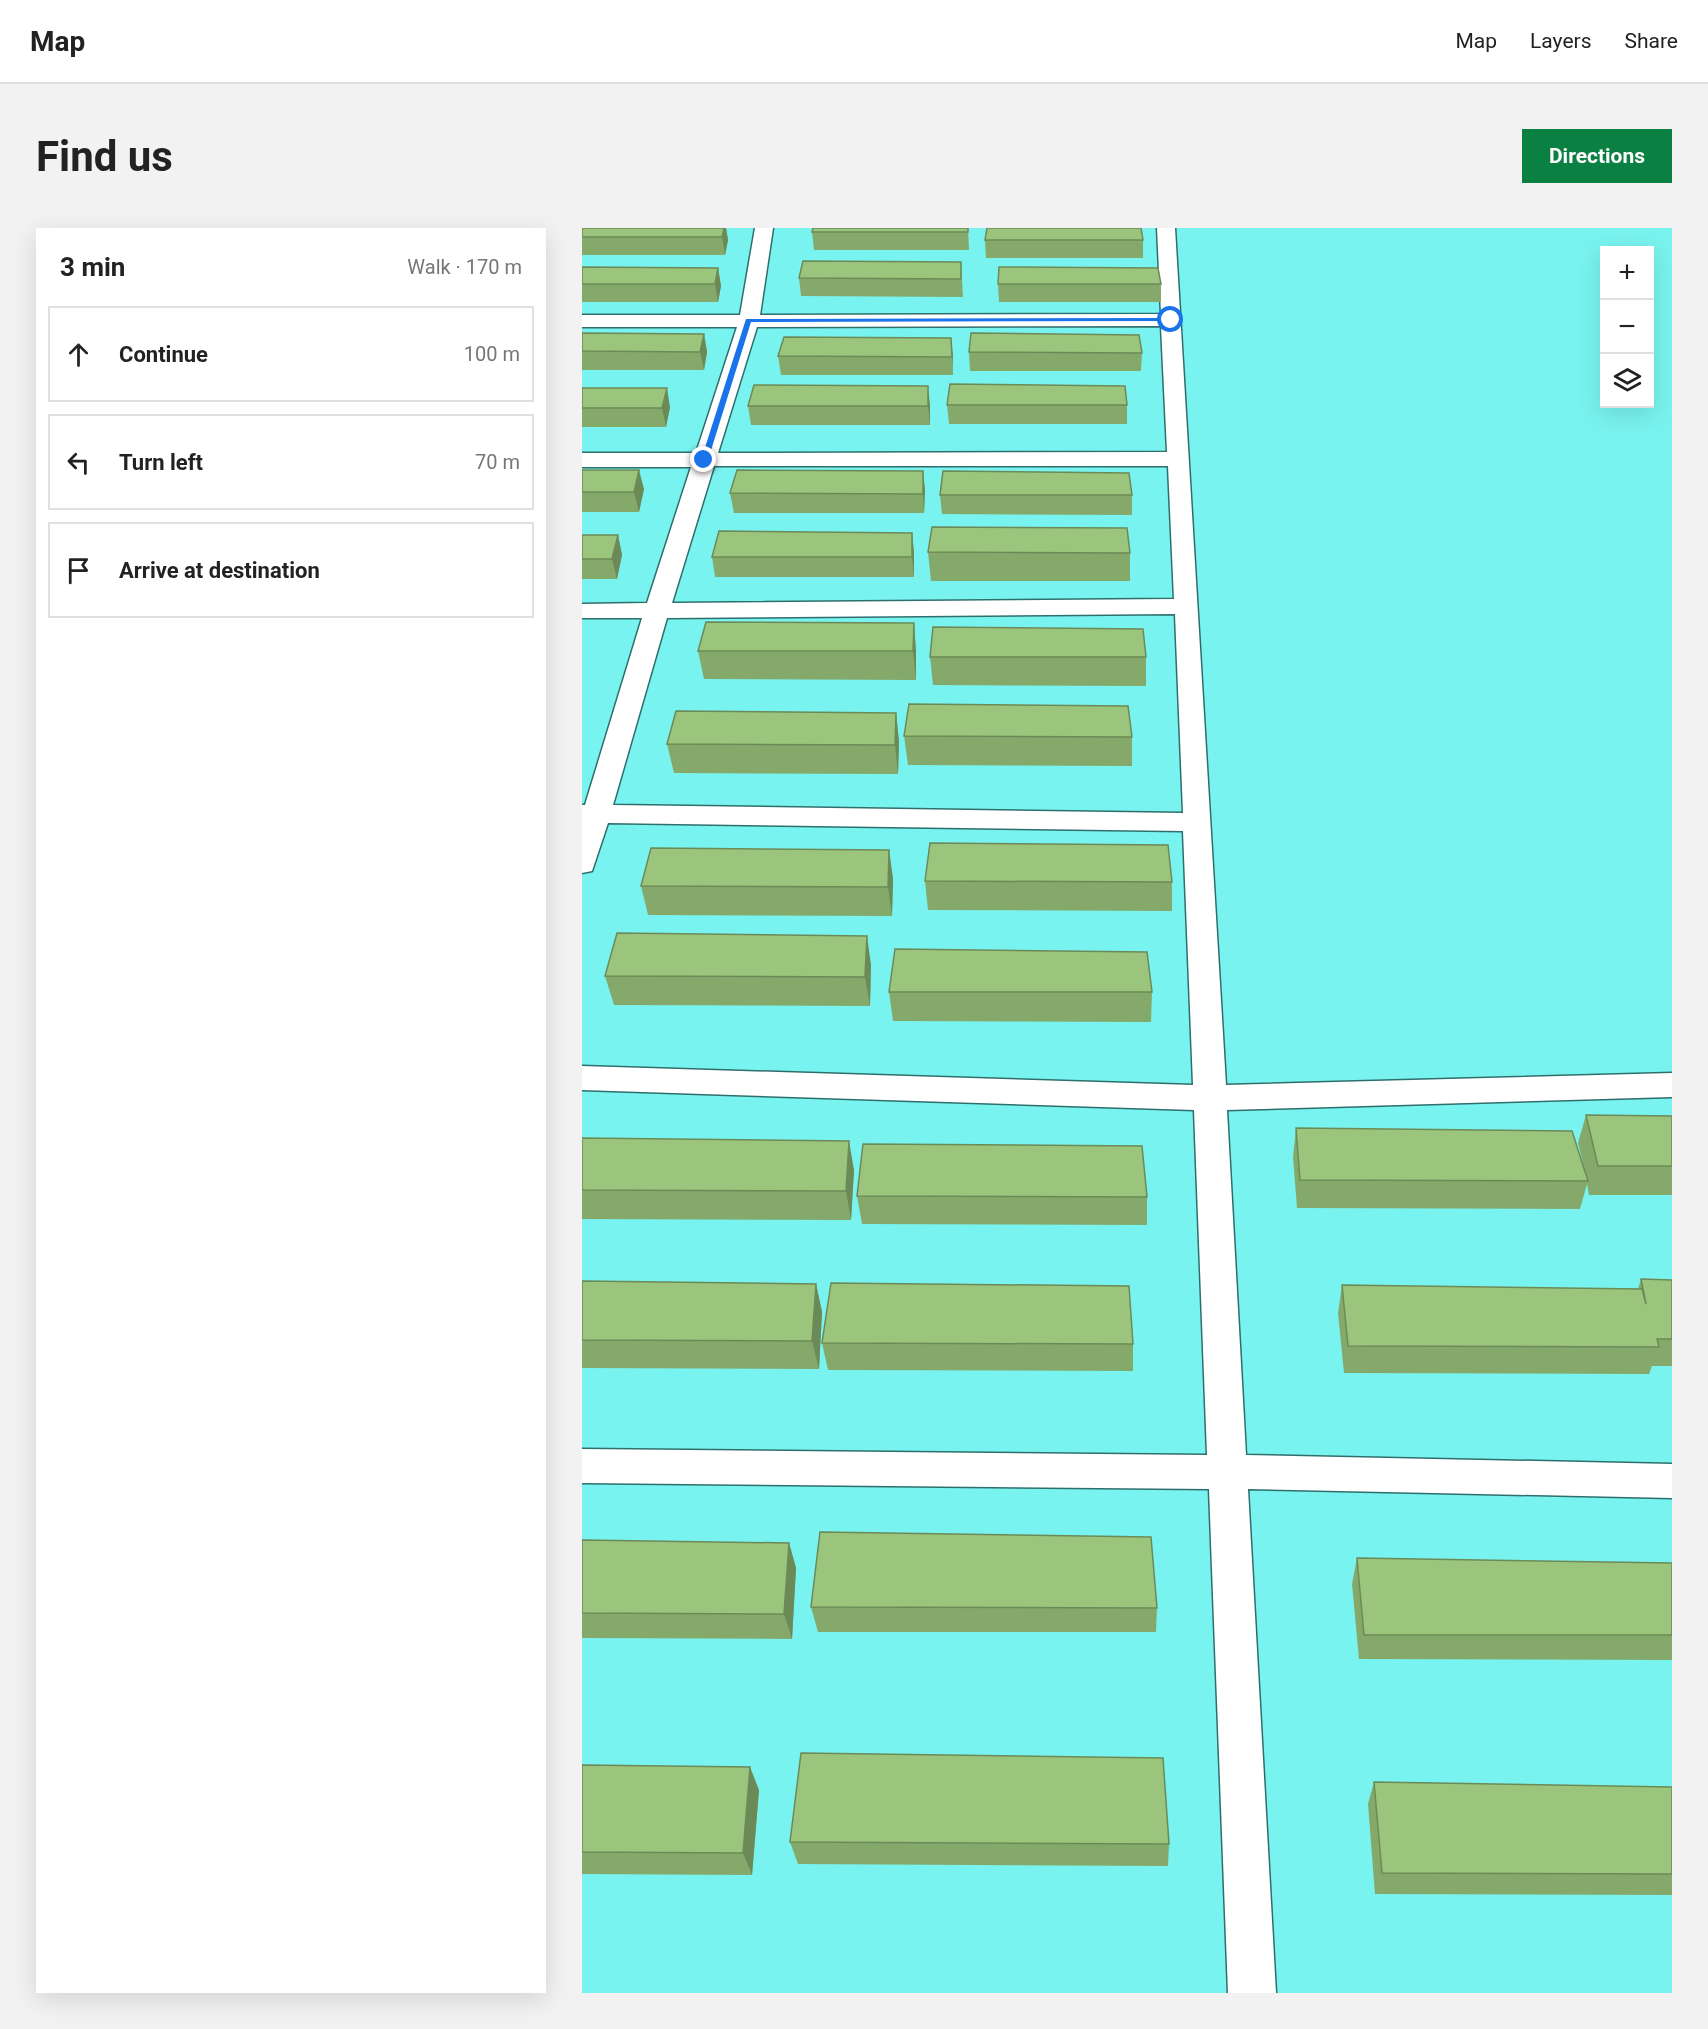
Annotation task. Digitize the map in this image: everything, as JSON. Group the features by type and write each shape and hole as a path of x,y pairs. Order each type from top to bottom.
{"street":[{"path":"582,864 590,813 657,610 748,320 764,228"},
{"path":"1166,228 1187,606 1252,1993"},
{"path":"582,321 1171,320"},
{"path":"582,460 1179,459"},
{"path":"582,611 1187,606"},
{"path":"590,813 1197,822"},
{"path":"582,1078 1209,1098 1672,1085"},
{"path":"582,1466 1227,1472 1672,1481"}],"building":[{"path":"582,228 724,228 722,237 582,237"},
{"path":"813,228 968,228 968,232 812,232"},
{"path":"987,228 1141,228 1143,240 985,240"},
{"path":"803,261 961,262 961,279 799,278"},
{"path":"582,267 718,268 715,284 582,284"},
{"path":"999,267 1158,268 1161,284 998,284"},
{"path":"582,333 704,334 700,352 582,351"},
{"path":"971,333 1139,335 1142,353 969,352"},
{"path":"784,337 951,338 952,357 778,356"},
{"path":"950,384 1125,386 1127,405 947,405"},
{"path":"754,385 928,386 928,406 748,406"},
{"path":"582,388 667,388 662,408 582,408"},
{"path":"582,470 639,470 634,492 582,492"},
{"path":"737,470 923,471 923,494 730,493"},
{"path":"943,471 1129,473 1132,495 940,495"},
{"path":"932,527 1127,528 1130,553 928,552"},
{"path":"719,531 912,533 912,557 712,557"},
{"path":"582,535 618,535 612,559 582,559"},
{"path":"706,622 914,623 913,651 698,651"},
{"path":"933,627 1143,629 1146,657 930,657"},
{"path":"909,704 1128,706 1132,737 904,736"},
{"path":"676,711 896,713 895,745 667,744"},
{"path":"930,843 1168,845 1172,882 925,881"},
{"path":"651,848 889,850 888,887 641,886"},
{"path":"617,933 867,936 865,977 605,976"},
{"path":"895,949 1147,952 1152,992 889,992"},
{"path":"1586,1115 1672,1116 1672,1166 1598,1166"},
{"path":"1296,1128 1572,1131 1588,1181 1300,1180"},
{"path":"582,1138 849,1141 846,1191 582,1190"},
{"path":"863,1144 1142,1146 1147,1197 857,1196"},
{"path":"1641,1279 1672,1280 1672,1339 1657,1339 1659,1347 1348,1346 1342,1285 1642,1289 1646,1304"},
{"path":"582,1281 816,1284 812,1341 582,1340"},
{"path":"831,1283 1129,1286 1133,1344 822,1343"},
{"path":"820,1532 1151,1537 1157,1608 811,1607"},
{"path":"582,1540 789,1543 784,1614 582,1613"},
{"path":"1357,1558 1672,1563 1672,1635 1364,1635"},
{"path":"801,1753 1163,1758 1169,1844 790,1842"},
{"path":"582,1765 750,1767 743,1853 582,1852"},
{"path":"1374,1782 1672,1787 1672,1874 1382,1873"}],"route":[{"path":"704,460 748,320 1171,320"}]}
